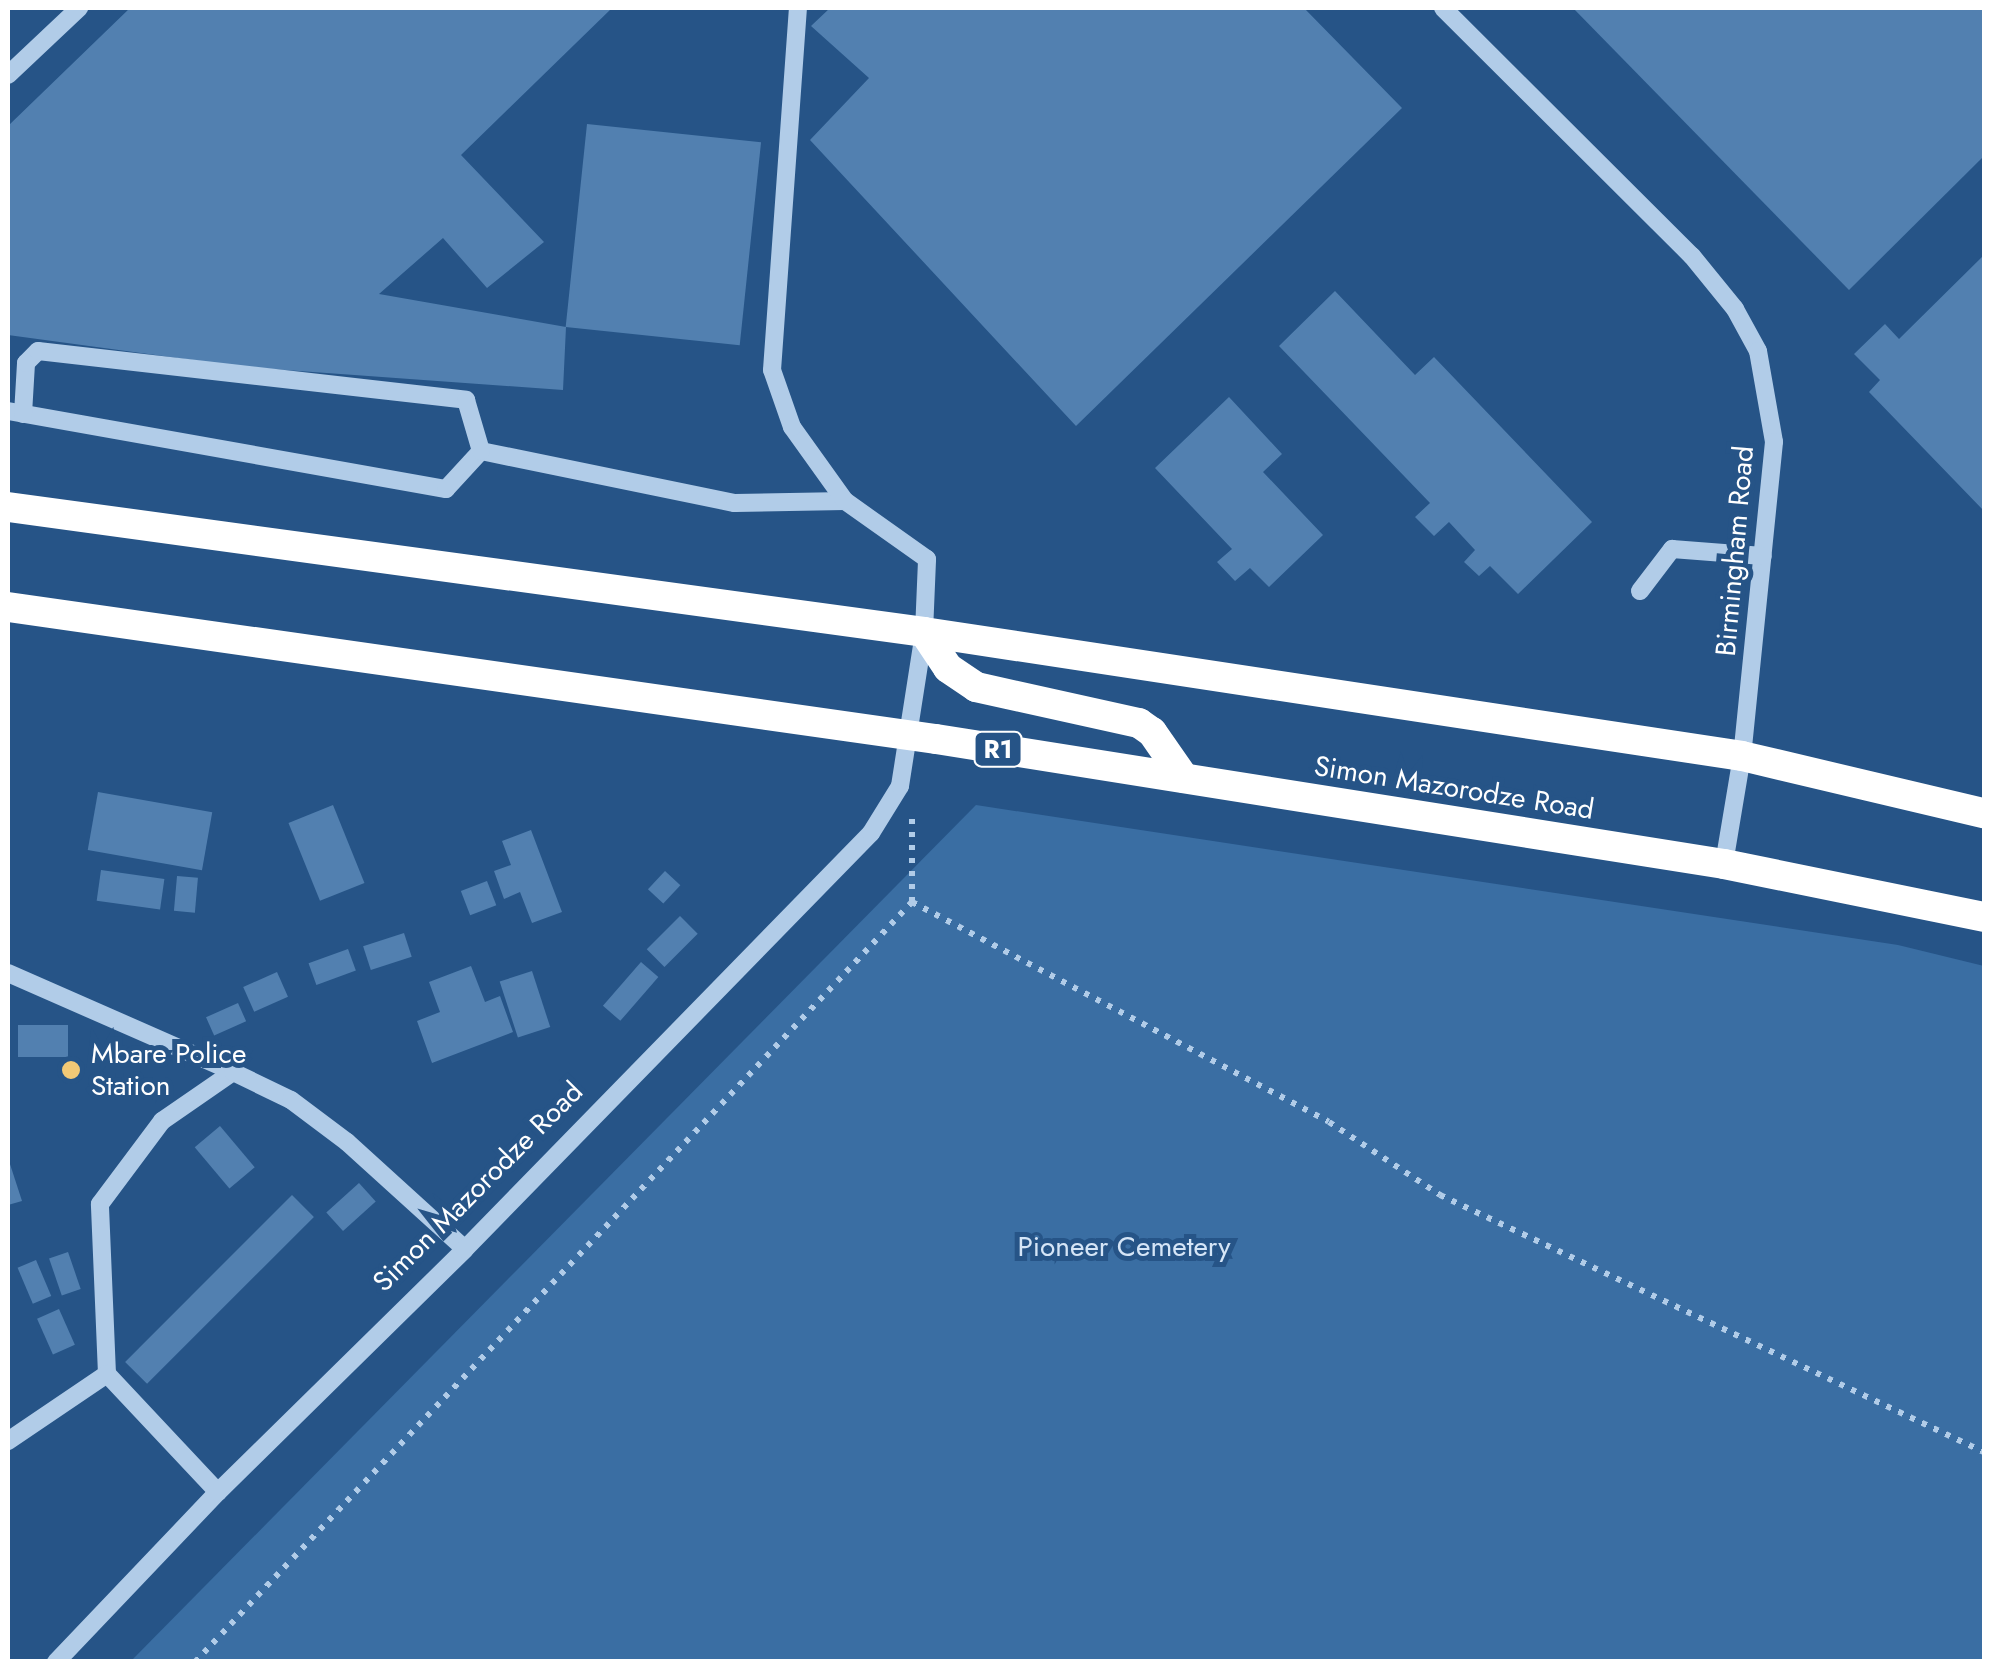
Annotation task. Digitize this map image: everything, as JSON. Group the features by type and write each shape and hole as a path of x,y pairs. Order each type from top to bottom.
{"highway":[{"path":"8,506 924,632 1742,756 1984,813"},
{"name":"Simon Mazorodze Road","path":"8,607 1184,778 1724,864 1984,918"},
{"path":"924,632 948,668 976,687 1139,723 1152,732 1184,778"}],"street":[{"path":"8,75 79,8"},
{"path":"798,8 772,370 792,427 846,501"},
{"name":"Birmingham Road","path":"1443,8 1692,256 1734,308 1758,351 1772,425 1742,756 1724,864"},
{"path":"38,351 466,400 481,451 446,489 15,413 26,363 38,351"},
{"path":"481,451 735,502 846,501"},
{"name":"Simon Mazorodze Road","path":"56,1662 218,1492 465,1249 871,834 900,786 911,736 924,632 927,559 846,501"},
{"path":"1640,590 1672,548 1763,556"},
{"path":"8,973 290,1100 348,1142 465,1249"},
{"path":"218,1492 107,1374 100,1204 162,1121 234,1072"},
{"path":"8,1441 107,1374"}],"path":[{"path":"195,1662 912,902 912,810"},
{"path":"912,902 1329,1122 1440,1195 1984,1452"}],"green space":[{"name":"Pioneer Cemetery","path":"976,805 1898,945 1984,966 1984,1661 131,1661"}],"building":[{"path":"130,8 612,8 461,155 544,242 487,288 443,238 379,294 566,327 563,390 244,367 8,335 8,126"},
{"path":"830,8 1304,8 1402,108 1076,426 810,140 869,78 811,26"},
{"path":"1573,8 1984,8 1984,156 1849,290"},
{"path":"587,124 761,142 740,345 566,327"},
{"path":"1984,255 1984,511 1869,392 1880,380 1854,354 1885,324 1899,339"},
{"path":"1335,291 1415,375 1434,357 1592,522 1518,594 1490,566 1479,576 1464,562 1475,550 1449,522 1434,536 1415,517 1430,503 1279,346"},
{"path":"1229,397 1282,454 1263,472 1323,535 1269,587 1250,568 1235,581 1217,562 1232,549 1155,468"},
{"path":"98,792 212,812 202,870 88,850"},
{"path":"333,805 364,883 320,901 288,823"},
{"path":"531,830 562,912 532,923 520,892 504,899 494,871 511,865 502,841"},
{"path":"101,870 164,879 160,910 97,901"},
{"path":"665,871 680,885 663,904 648,889"},
{"path":"177,876 198,878 195,913 174,911"},
{"path":"487,881 496,905 470,915 461,891"},
{"path":"680,916 698,934 664,967 647,949"},
{"path":"404,933 412,957 371,970 363,946"},
{"path":"348,949 356,971 316,985 309,963"},
{"path":"641,962 658,977 620,1021 603,1006"},
{"path":"471,966 485,1002 500,996 513,1032 432,1063 417,1021 440,1012 429,982"},
{"path":"532,971 550,1027 518,1038 500,982"},
{"path":"277,972 288,997 254,1012 243,987"},
{"path":"238,1003 246,1021 214,1036 206,1017"},
{"path":"18,1025 68,1025 68,1057 18,1057"},
{"path":"220,1126 255,1167 229,1189 195,1147"},
{"path":"8,1158 22,1201 8,1205"},
{"path":"359,1183 376,1202 343,1231 326,1212"},
{"path":"292,1195 314,1217 147,1384 125,1362"},
{"path":"68,1252 81,1289 62,1295 49,1259"},
{"path":"36,1260 51,1296 33,1304 18,1268"},
{"path":"59,1309 75,1345 53,1354 37,1319"}],"place":[{"name":"Mbare Police Station","path":"71,1070"}]}
